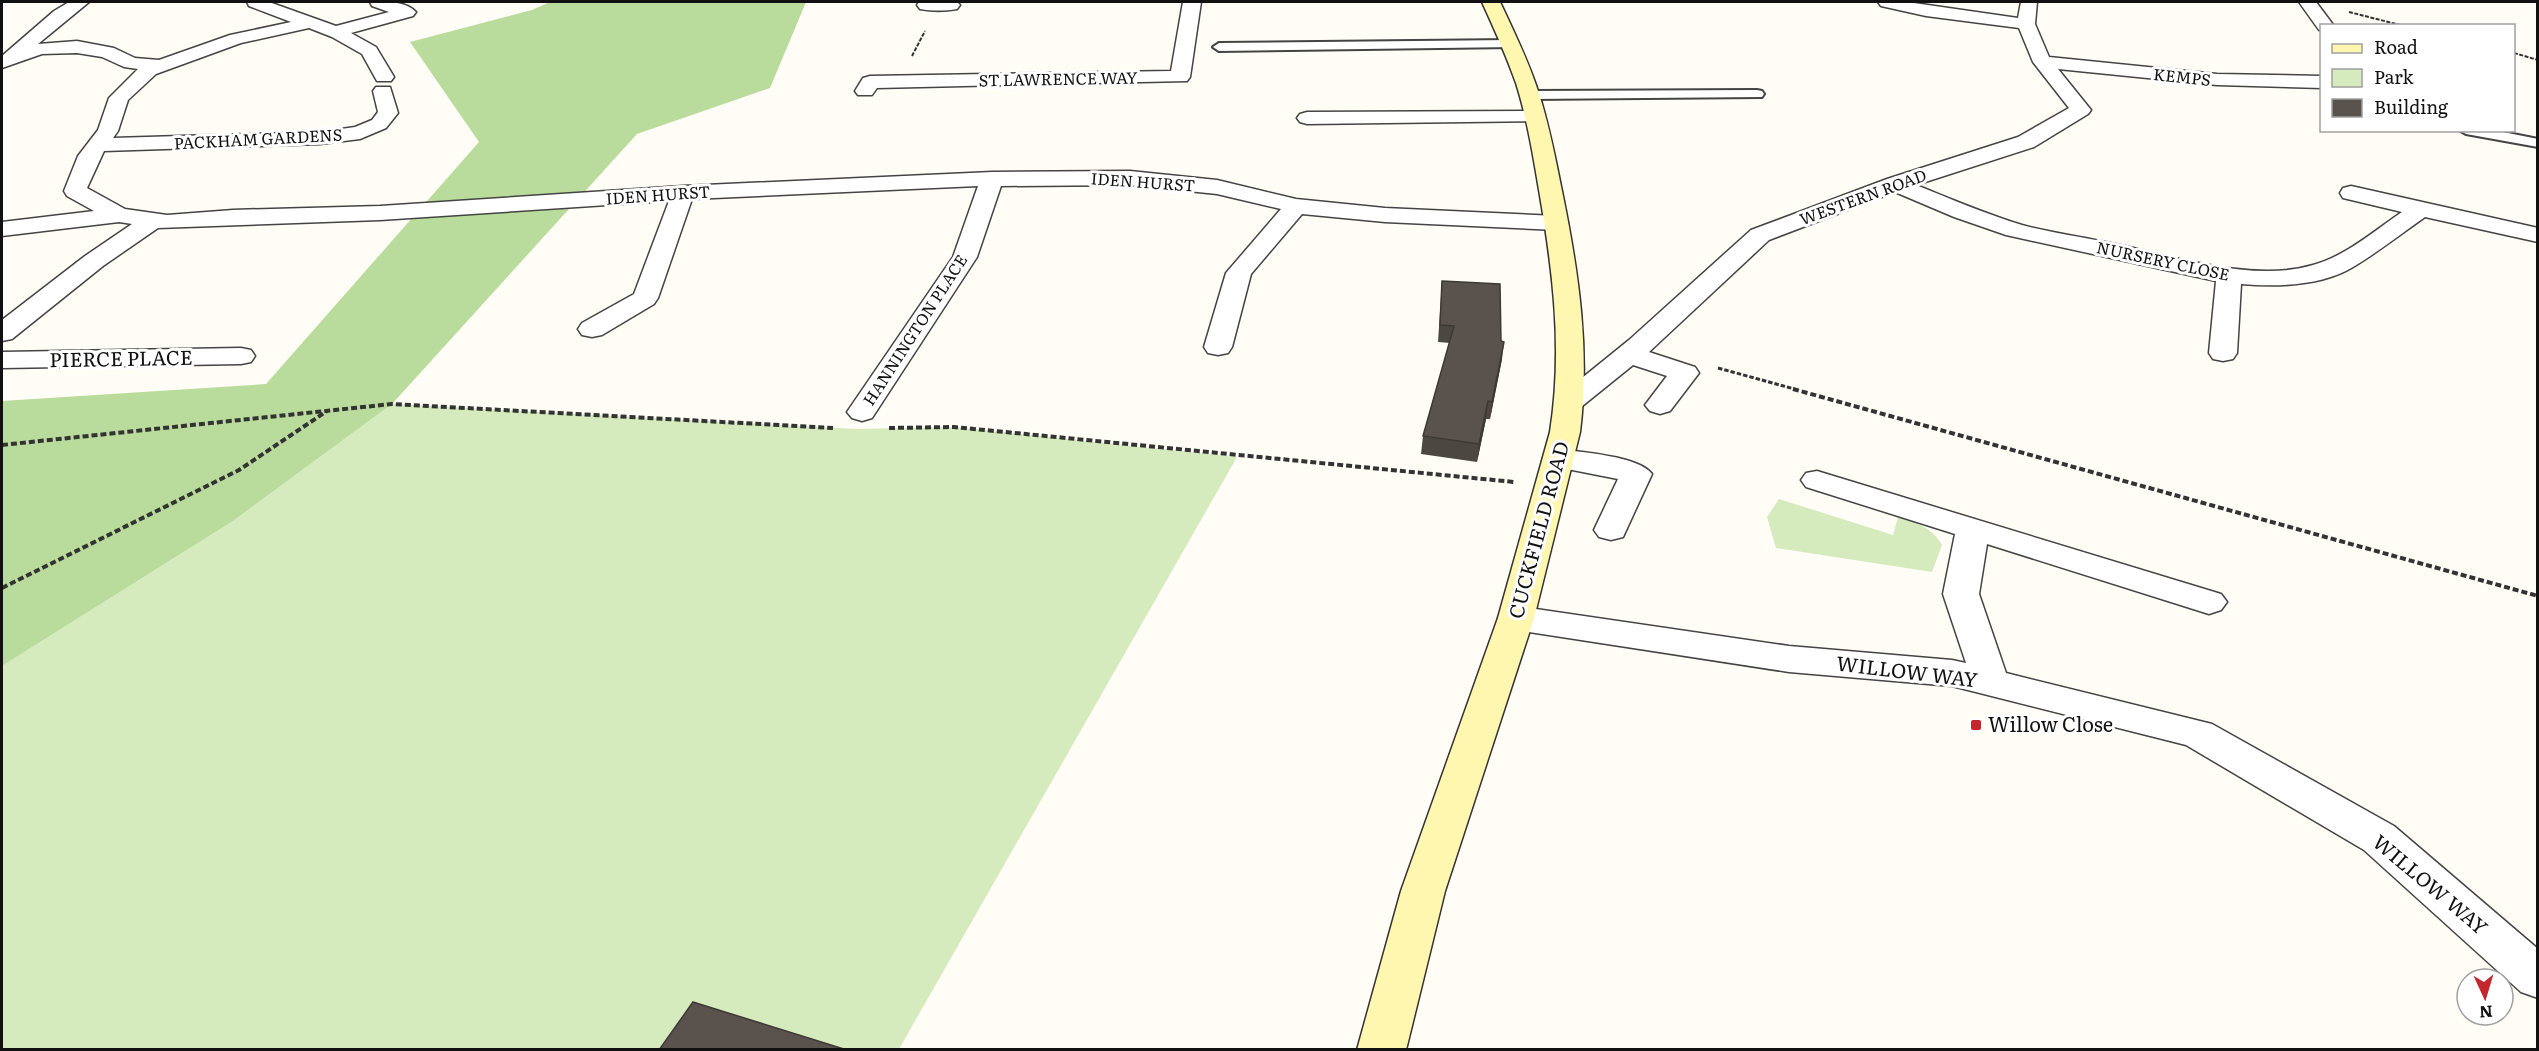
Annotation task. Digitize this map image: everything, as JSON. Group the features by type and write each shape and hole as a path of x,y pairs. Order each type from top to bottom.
{"street":[{"path":"7,60 60,15 80,2"},
{"path":"255,2 335,32 407,12 378,2"},
{"name":"ST LAWRENCE WAY","path":"865,91 870,82 1180,77 1192,2"},
{"name":"CUCKFIELD ROAD","path":"1381,1050 1423,891 1516,618 1555,472 1571,401 1568,313 1557,223 1532,106 1511,44 1491,2"},
{"path":"1887,2 1926,11 2027,13"},
{"path":"2309,2 2324,24"},
{"name":"WESTERN ROAD","path":"1571,401 1629,354 1760,235 1895,184 2026,142 2081,110 2042,62 2027,13"},
{"name":"IDEN HURST","path":"310,22 236,39 149,70 119,98 108,131 89,156 75,191 119,215 167,222 462,208 683,193 992,179 1130,178 1217,187 1296,206 1385,215 1557,223"},
{"name":"PACKHAM GARDENS","path":"97,145 320,138 360,133 378,124 388,113 383,84 369,51 335,32"},
{"path":"7,60 40,49 77,47 107,52 131,63 162,66"},
{"name":"KEMPS","path":"2042,62 2203,79 2273,84 2317,84"},
{"path":"1306,118 1532,106"},
{"name":"HANNINGTON PLACE","path":"870,420 964,257 992,179"},
{"name":"NURSERY CLOSE","path":"1895,184 2004,227 2229,276 2296,275 2331,269 2421,208"},
{"path":"592,329 645,298 683,193"},
{"path":"2351,193 2538,235"},
{"path":"1218,347 1239,273 1296,206"},
{"path":"2,229 119,215"},
{"path":"2,333 94,261 153,220"},
{"path":"2223,353 2229,276"},
{"path":"1629,354 1685,373 1660,405"},
{"name":"PIERCE PLACE","path":"2,360 241,356"},
{"path":"1555,472 1613,467 1636,474 1611,530"},
{"path":"1817,480 2209,602"},
{"path":"1973,529 1961,594 1990,683"},
{"name":"WILLOW WAY","path":"1516,618 1789,659 1952,674 2198,734 2379,838 2538,978"}],"lane":[{"path":"1219,47 1511,44"},
{"path":"1532,106 1589,93 1757,94"},
{"path":"2477,132 2538,143"}],"path":[{"path":"2309,2 2396,24"},
{"path":"900,81 939,4"},
{"path":"2515,53 2538,60"},
{"path":"1708,366 2538,597"},
{"path":"2,445 374,405 833,428"},
{"path":"2,588 239,470 327,411"},
{"path":"870,420 1237,457 1555,472"}],"green space":[{"path":"550,2 806,2 770,88 637,134 392,404 233,521 2,666 2,401 266,384 479,142 410,42 532,10"},
{"path":"392,404 857,429 954,427 1237,457 899,1049 2,1050 2,666 233,521"},
{"path":"1779,499 1893,535 1898,517 1911,521 1933,534 1942,545 1932,572 1776,548 1767,517"}],"building":[{"path":"1442,281 1500,284 1501,341 1504,342 1492,402 1488,401 1479,444 1423,436 1454,326 1440,325"},
{"path":"693,1002 847,1050 659,1050"}],"place":[{"name":"Willow Close","path":"1976,725"}]}
